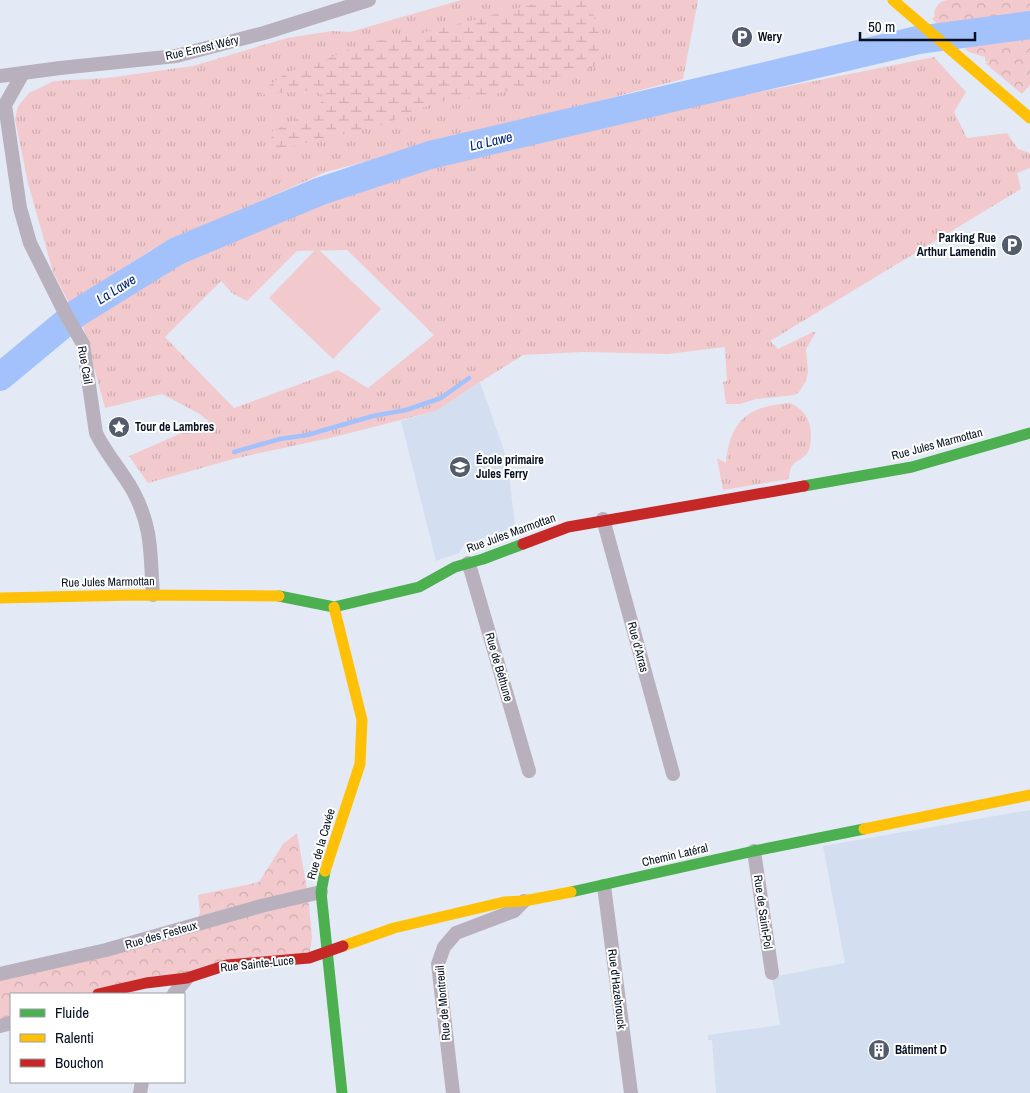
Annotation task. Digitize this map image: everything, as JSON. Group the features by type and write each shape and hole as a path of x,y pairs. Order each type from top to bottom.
{"street":[{"name":"Rue Ernest Wéry","path":"0,76 176,56 264,33 369,0"},
{"path":"894,0 1030,118"},
{"name":"Rue Cail","path":"23,74 2,103 24,226 30,243 65,313 83,344 96,433 133,490 146,519 152,552 154,595"},
{"name":"Rue Jules Marmottan","path":"0,598 154,595 282,596 334,607 419,587 455,568 568,527 603,519 912,467 1030,433"},
{"name":"Rue d'Arras","path":"603,519 673,774"},
{"name":"Rue de Béthune","path":"468,563 529,771"},
{"name":"Rue de la Cavée","path":"334,607 362,720 360,764 324,873 321,892 323,920 329,952 342,1093"},
{"name":"Chemin Latéral","path":"329,952 394,928 504,902 524,901 604,886 754,851 1030,795"},
{"name":"Rue de Saint-Pol","path":"754,851 772,972"},
{"name":"Rue d'Hazebrouck","path":"604,886 631,1093"},
{"name":"Rue des Festeux","path":"0,974 106,950 261,906 321,892"},
{"name":"Rue de Montreuil","path":"453,1093 438,964 444,947 456,934 514,911 524,901"},
{"name":"Rue Sainte-Luce","path":"102,993 146,983 187,978 226,965 309,958 329,952"},
{"path":"175,993 187,978"}],"shaded area":[{"name":"École primaire Jules Ferry","path":"480,382 507,459 516,533 503,538 491,535 463,546 459,553 436,561 401,421 436,411"},
{"path":"1030,810 1030,1093 716,1093 712,1040 708,1040 708,1035 780,1025 772,977 845,963 823,846"}],"green space":[{"path":"461,0 698,0 683,79 326,172 151,250 70,305 53,272 28,183 15,119 18,106 29,93 54,81 107,78 193,66 287,38 332,31 350,32"},
{"path":"549,0 586,0 596,23 604,64 488,96 437,102 382,125 272,151 271,132 319,108 323,96 315,90 255,95 288,72 327,59 366,42 398,38 447,27"},
{"path":"948,0 1030,0 1030,85 1022,94 985,63 990,62 985,61 985,57 969,52 932,19 935,16 934,12 938,5"},
{"path":"934,57 966,92 954,112 967,138 1007,133 1018,149 1030,153 1030,168 1017,173 1021,189 770,341 778,349 816,332 806,349 808,372 806,381 795,395 756,399 740,404 726,404 723,382 727,381 725,347 668,354 583,352 523,355 436,411 330,438 237,458 148,483 129,456 209,421 162,394 105,408 82,323 196,248 339,195 433,165 533,140 669,110","holes":["347,250 434,335 368,388 338,370 234,408 165,337 221,281 232,293 247,301 297,251"]},
{"path":"317,248 381,309 333,359 269,298"},
{"path":"790,403 800,409 806,416 810,426 811,437 808,452 793,465 789,479 723,490 717,458 726,463 732,436 743,418 762,408"},
{"path":"297,833 308,895 312,937 309,958 104,993 10,993 10,1023 0,1026 0,974 197,924 200,912 198,895 259,882 283,844"}],"waterway":[{"name":"La Lawe","path":"0,377 77,313 177,251 321,191 430,155 918,40 1030,25"},
{"path":"234,452 280,439 307,435 373,416 406,410 441,398 469,378"}],"traffic: fast":[{"path":"804,486 912,467 1030,433"},
{"path":"279,596 334,607 419,587 455,567 523,544"},
{"path":"571,892 754,851 864,829"},
{"path":"325,871 321,892 342,1093"}],"traffic: slow":[{"path":"893,0 1030,118"},
{"path":"0,598 136,595 279,596"},
{"path":"325,871 360,764 362,720 334,607"},
{"path":"864,829 1030,795"},
{"path":"343,946 394,928 504,902 524,901 571,892"}],"traffic: jam":[{"path":"523,544 568,527 804,486"},
{"path":"102,993 146,983 187,978 227,965 309,958 343,946"}],"place":[{"name":"Wery","path":"742,37"},
{"name":"Parking Rue Arthur Lamendin","path":"1012,245"},
{"name":"Tour de Lambres","path":"119,427"},
{"name":"École primaire Jules Ferry","path":"460,467"},
{"name":"Bâtiment D","path":"879,1050"}]}
